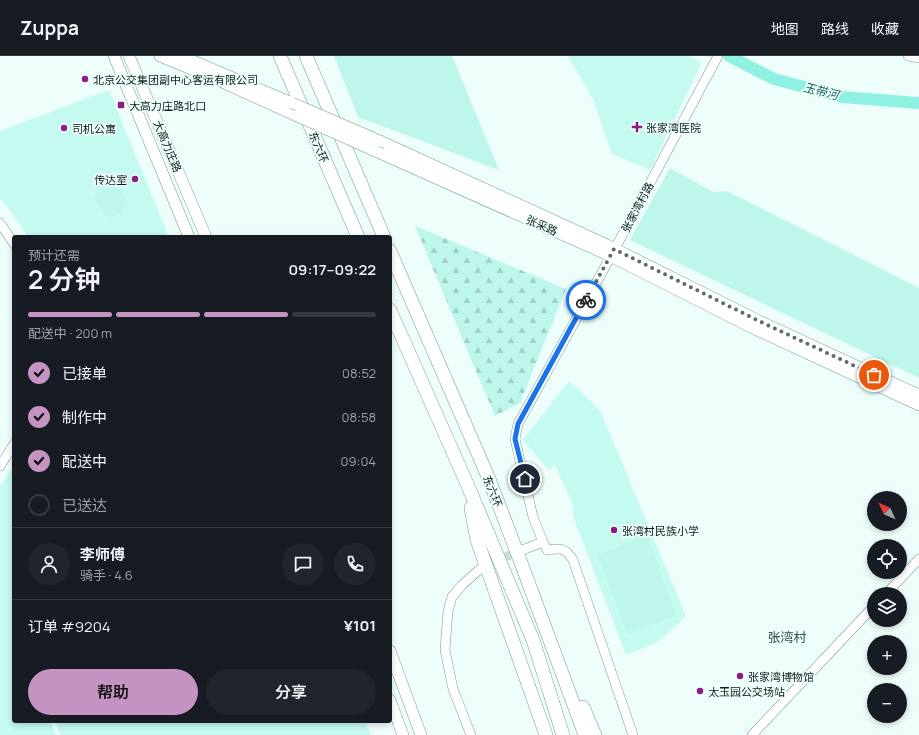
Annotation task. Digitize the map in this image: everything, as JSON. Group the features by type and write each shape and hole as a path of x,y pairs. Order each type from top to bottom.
{"highway":[{"name":"东六环","path":"280,56 357,235"},
{"path":"306,56 383,235"},
{"name":"东六环","path":"392,256 489,479 585,735"},
{"name":"东六环","path":"392,315 468,486 532,640 563,735"},
{"path":"468,486 476,540 546,735"},
{"path":"523,568 595,735"}],"main road":[{"name":"大高力庄路","path":"114,56 188,235"},
{"name":"大高力庄路","path":"129,56 205,235"},
{"name":"张采路","path":"160,56 220,81 382,154 613,253 755,329 919,405"},
{"name":"张采路","path":"181,56 380,141 613,253 919,396"},
{"path":"126,87 126,82 132,77 140,79"},
{"path":"392,657 422,735"},
{"path":"392,705 403,735"}],"street":[{"name":"张家湾村路","path":"543,542 533,517 515,439 518,424 613,253 718,56"},
{"path":"908,56 919,58"},
{"path":"0,223 12,241"},
{"path":"0,466 12,447"},
{"path":"522,550 543,542 547,550 559,548 568,552 573,560 633,735"},
{"path":"893,587 919,559"},
{"path":"471,735 453,689 444,650 448,611 452,597 462,584 480,569"},
{"path":"752,735 867,613"}],"shaded area":[{"name":"张家湾医院","path":"568,56 689,56 702,62 650,170 612,154 593,99"},
{"path":"109,90 168,235 27,235 7,206 0,199 0,131"},
{"name":"张湾村民族小学","path":"569,381 600,410 686,616 658,642 626,655 573,516 573,505 555,465 549,470 523,440"},
{"path":"12,468 12,723 51,723 56,735 0,735 0,487"},
{"path":"56,723 366,723 371,735 60,735"}],"green space":[{"path":"334,56 452,56 499,170 358,117"},
{"path":"670,168 713,192 727,191 919,288 919,378 630,240"},
{"path":"112,187 120,190 126,204 122,213 110,218 107,217 95,202 94,198 97,193"},
{"path":"415,226 566,289 520,403 495,416"},
{"path":"647,535 676,615 628,635 597,555"}],"waterway":[{"name":"玉带河","path":"729,56 774,79 842,97 919,103"}],"tunnel":[{"path":"481,568 521,550"}],"way so far":[{"path":"586,300 614,249 816,349 874,375"}],"place":[{"name":"北京公交集团副中心客运有限公司","path":"85,79"},
{"name":"大高力庄路北口","path":"121,105"},
{"name":"张家湾医院","path":"637,127"},
{"name":"司机公寓","path":"64,128"},
{"name":"传达室","path":"135,179"},
{"name":"张湾村民族小学","path":"614,530"},
{"name":"张家湾博物馆","path":"740,676"},
{"name":"太玉园公交场站","path":"700,691"}],"district":[{"name":"张湾村","path":"787,637"}],"route":[{"path":"525,479 515,439 518,424 586,300"}]}
